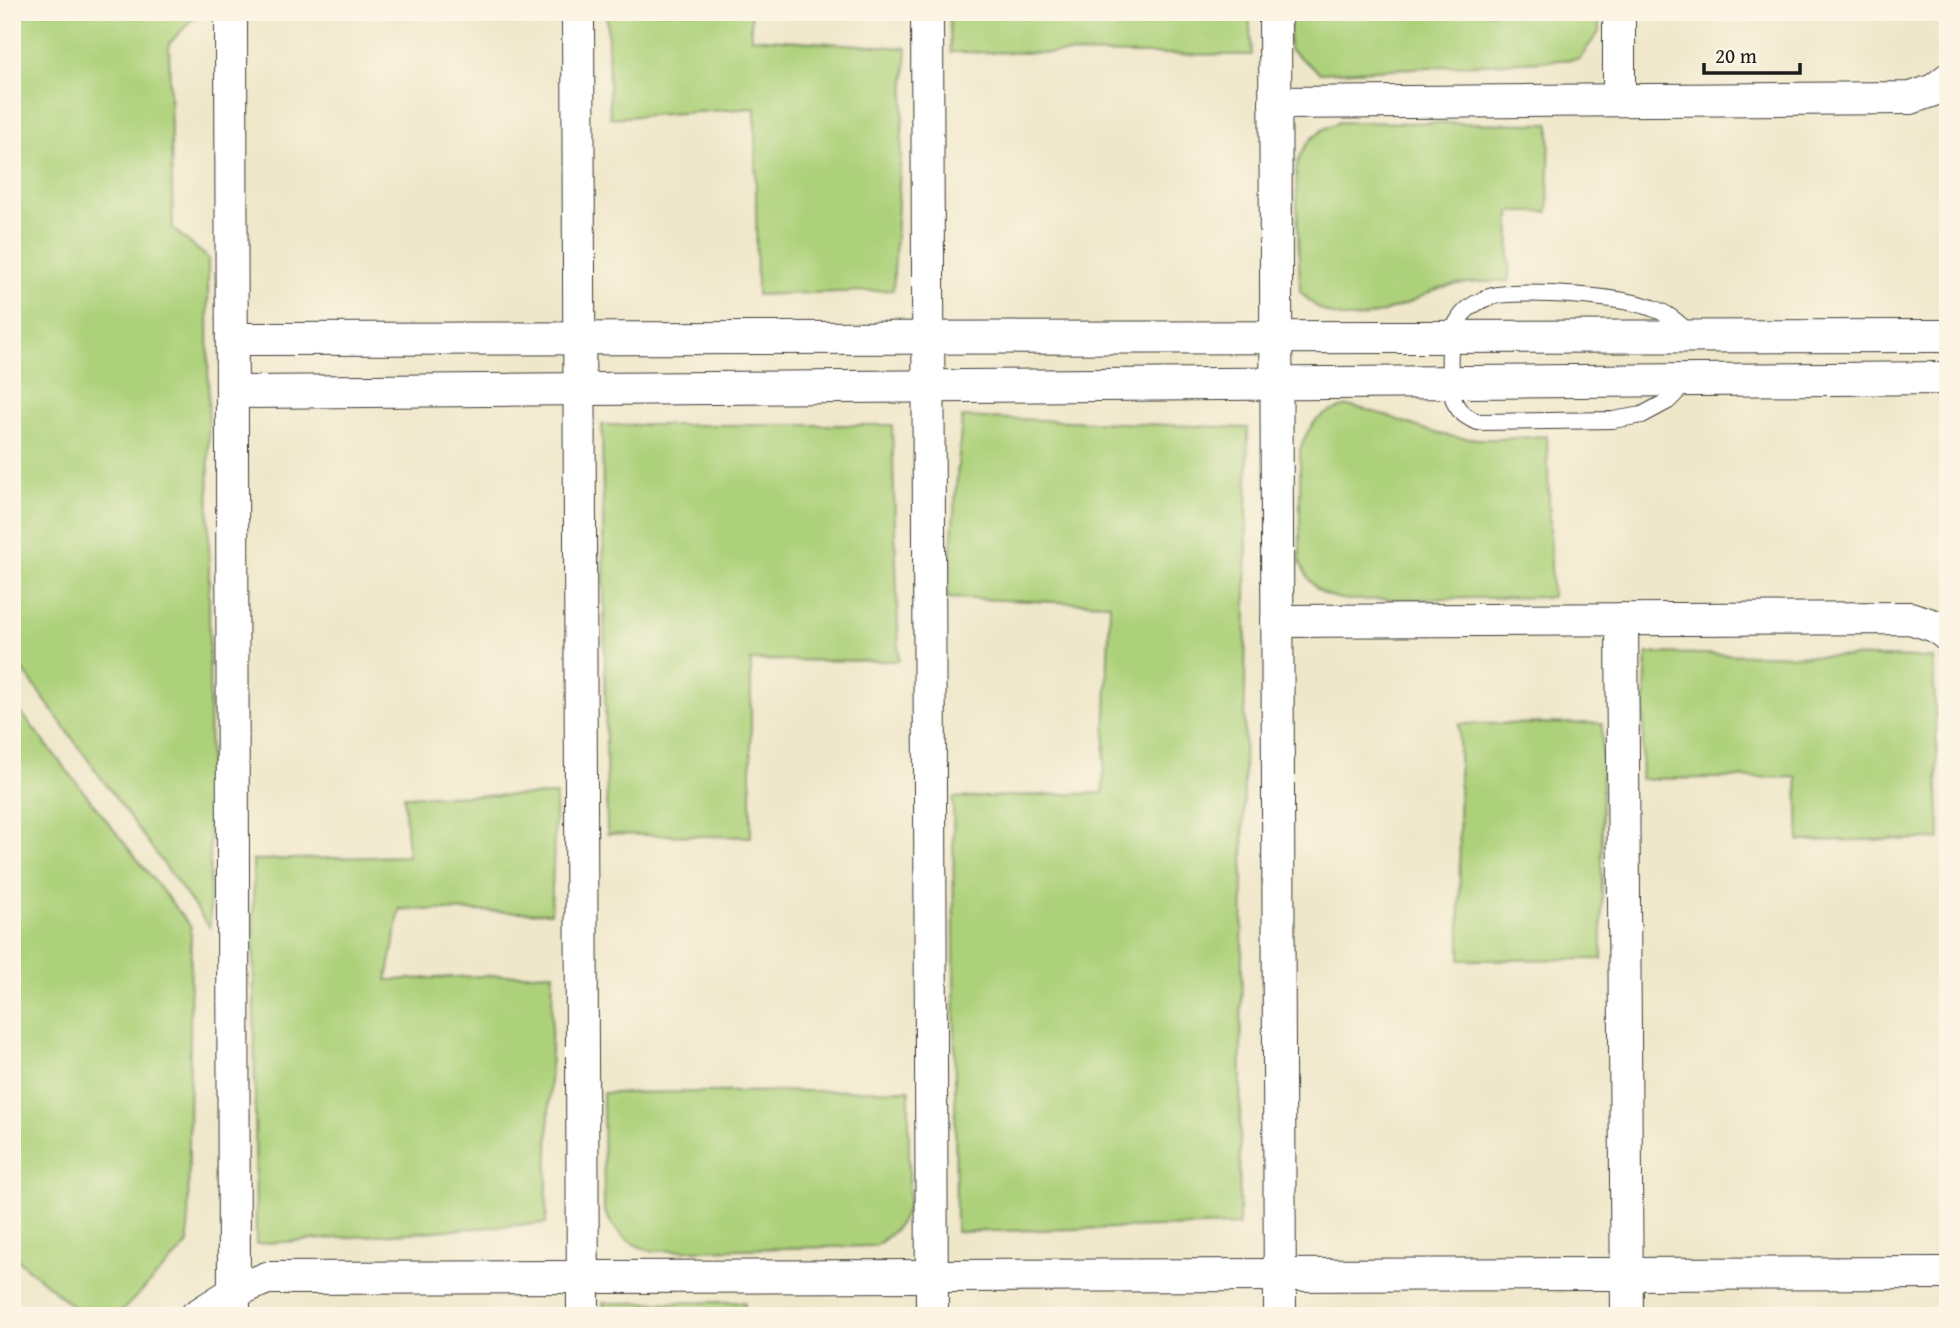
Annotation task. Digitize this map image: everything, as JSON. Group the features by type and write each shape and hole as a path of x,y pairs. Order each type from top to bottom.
{"street":[{"path":"231,12 234,1304"},
{"path":"578,12 583,1316"},
{"path":"927,12 932,1316"},
{"path":"1275,12 1280,1316"},
{"path":"1619,12 1619,100"},
{"path":"1275,103 1911,98 1934,90 1948,79"},
{"path":"232,340 1948,336"},
{"path":"232,392 1948,378"},
{"path":"1277,621 1910,618 1935,626 1948,636"},
{"path":"1622,620 1627,1316"},
{"path":"196,1316 234,1304 267,1278 1948,1272"}],"lane":[{"path":"1450,382 1451,337 1458,320 1470,307 1497,295 1558,295 1630,302 1652,307 1672,317 1692,336"}],"green space":[{"path":"12,12 199,12 169,44 173,229 208,258 210,928 12,655"},
{"path":"607,12 751,12 751,38 907,48 893,290 757,295 755,108 610,118"},
{"path":"949,12 1249,12 1252,55 951,52"},
{"path":"1290,12 1599,12 1599,32 1579,59 1320,73 1289,49"},
{"path":"1339,122 1550,124 1548,212 1510,212 1509,281 1451,285 1377,314 1350,318 1325,312 1300,291 1296,169 1302,152 1316,134"},
{"path":"1347,406 1449,436 1485,439 1547,436 1552,597 1347,600 1330,596 1318,589 1308,578 1300,562 1300,449 1317,420 1329,412"},
{"path":"962,417 1248,428 1239,1225 956,1232 953,798 1103,793 1110,604 947,598"},
{"path":"602,425 892,425 899,661 751,660 751,837 607,834"},
{"path":"1647,653 1933,658 1940,839 1799,841 1797,777 1641,779"},
{"path":"12,701 191,927 188,1244 117,1316 84,1316 12,1255"},
{"path":"1602,723 1602,959 1460,960 1459,724"},
{"path":"556,795 551,913 400,909 387,980 553,973 546,1223 256,1244 253,860 408,856 404,796"},
{"path":"909,1090 909,1204 896,1228 875,1246 652,1251 623,1236 604,1210 603,1093"},
{"path":"745,1302 745,1316 603,1316 603,1303"}]}
